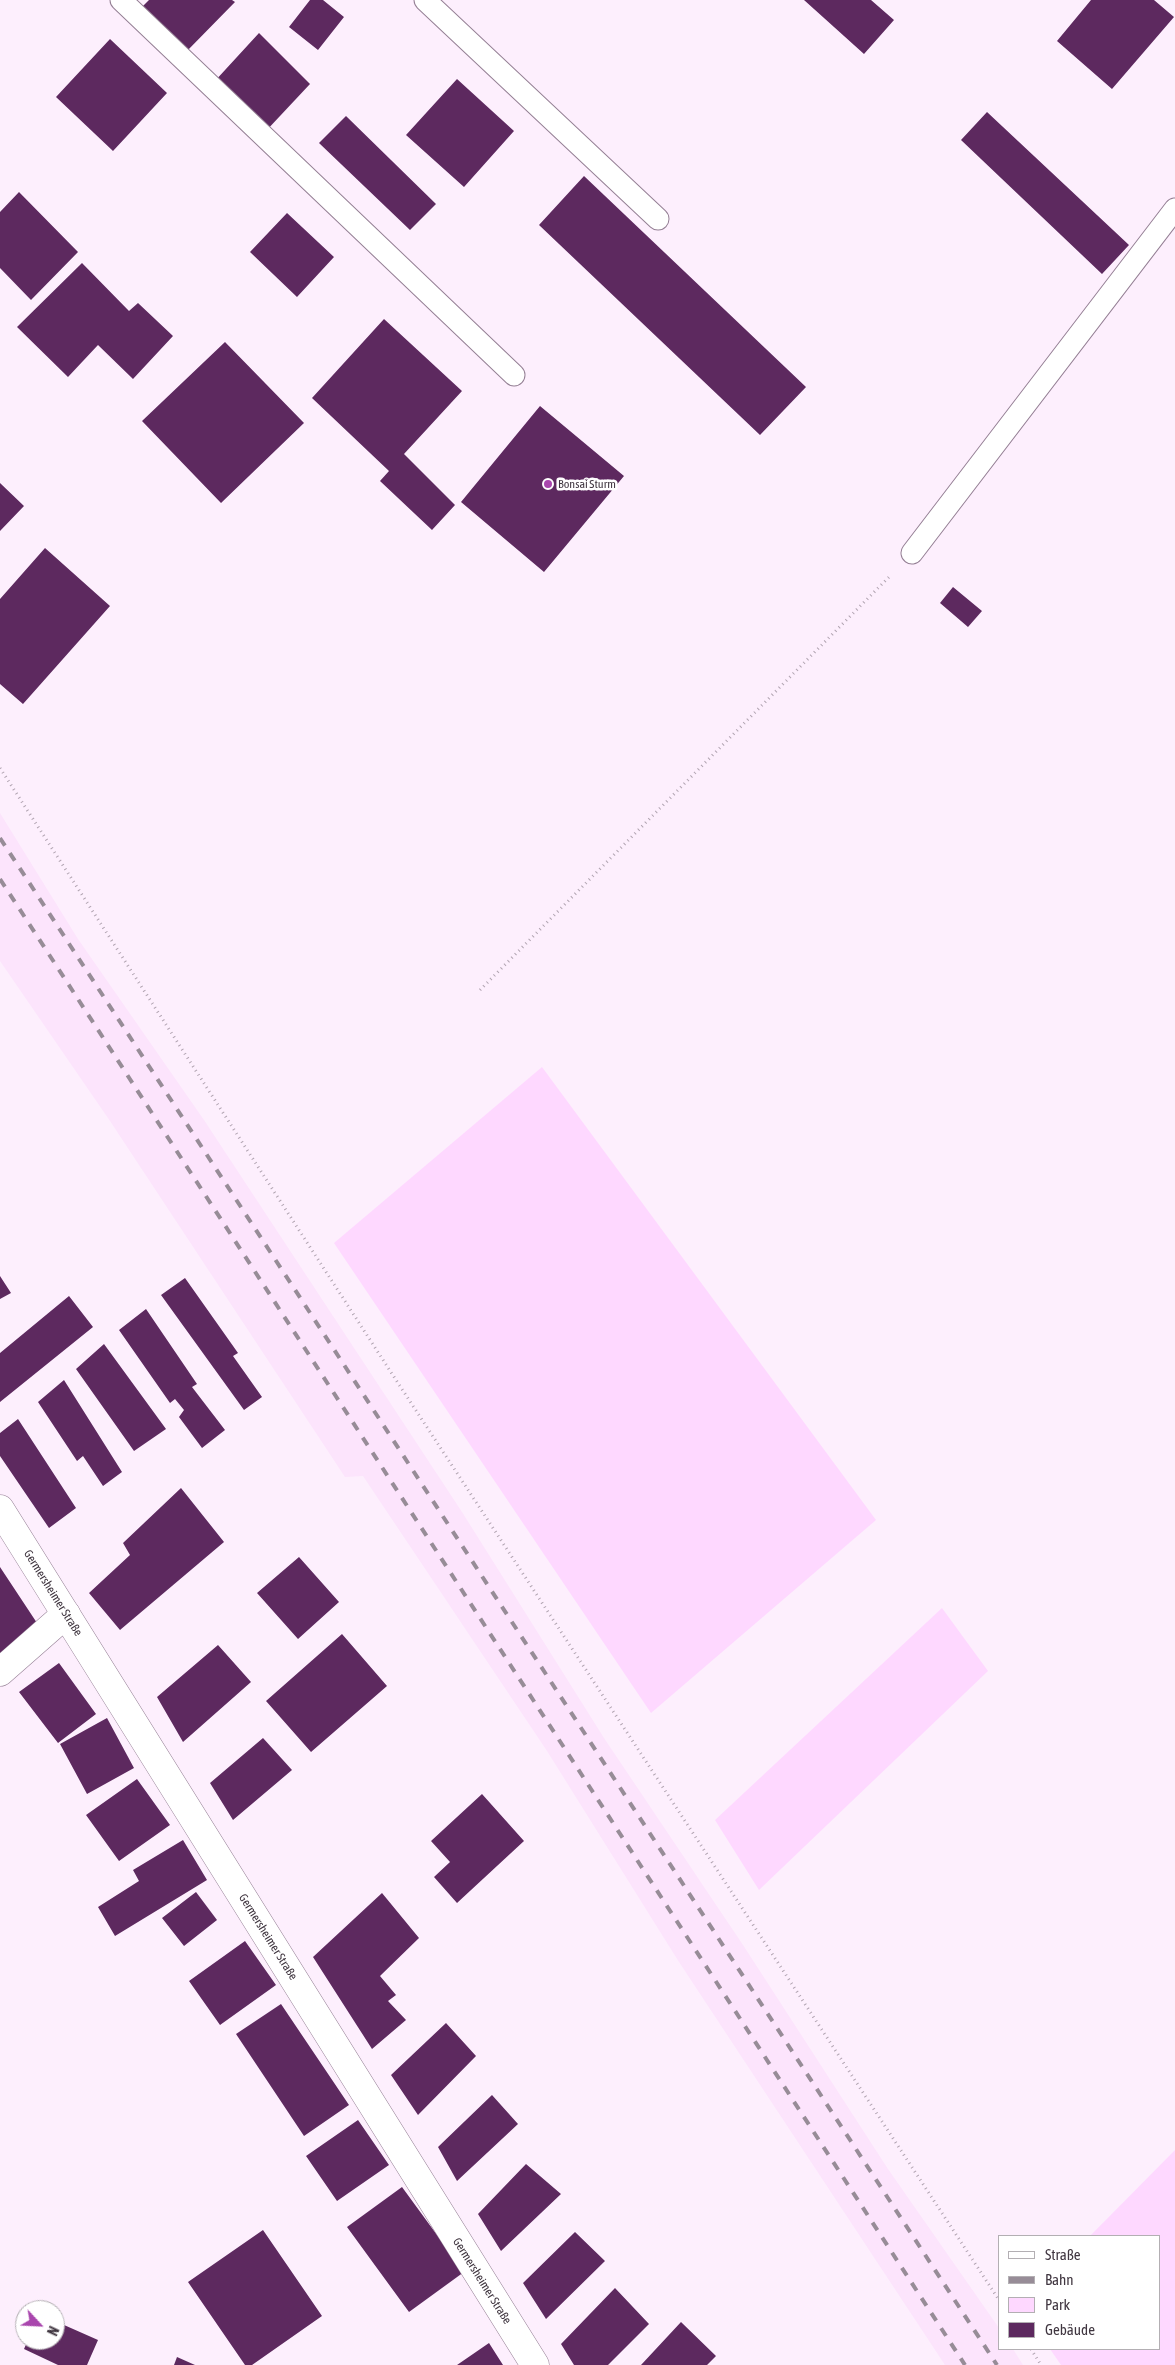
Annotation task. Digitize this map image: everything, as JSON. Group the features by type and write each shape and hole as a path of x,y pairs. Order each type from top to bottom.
{"main road":[{"name":"Germersheimer Straße","path":"0,1509 535,2365"},
{"path":"0,1672 66,1614"}],"lane":[{"path":"121,0 514,375"},
{"path":"425,0 658,219"},
{"path":"912,553 1175,209"}],"path":[{"path":"480,990 912,553"},
{"path":"0,768 390,1372 998,2298"},
{"path":"1031,2350 1041,2365"}],"shaded area":[{"path":"0,813 78,939 204,1120 462,1512 604,1738 743,1945 888,2169 998,2327 998,2350 1014,2350 1023,2365 945,2365 679,1962 547,1751 363,1476 345,1477 110,1121 0,961"}],"green space":[{"path":"542,1067 876,1520 651,1713 334,1243"},
{"path":"942,1608 988,1671 759,1890 715,1820"},
{"path":"1175,2150 1175,2365 1061,2365 1051,2350 1160,2350 1160,2235 1091,2235"}],"building":[{"path":"149,0 232,0 235,2 186,52 141,8"},
{"path":"310,0 323,0 344,17 318,50 289,27"},
{"path":"804,0 871,0 894,20 864,54"},
{"path":"1091,0 1154,0 1174,17 1112,89 1057,41"},
{"path":"259,33 310,84 265,132 214,82"},
{"path":"110,39 167,93 113,151 56,97"},
{"path":"457,79 514,131 464,187 406,135"},
{"path":"987,112 1129,245 1102,274 961,140"},
{"path":"346,116 436,204 410,230 319,143"},
{"path":"584,176 806,387 760,435 539,225"},
{"path":"19,192 78,252 31,300 0,268 0,212"},
{"path":"287,213 334,257 297,297 250,252"},
{"path":"82,263 129,311 138,303 173,336 133,379 98,345 68,377 17,327"},
{"path":"384,319 462,391 404,454 455,505 432,530 380,481 389,471 312,398"},
{"path":"225,342 304,423 221,503 142,421"},
{"path":"540,406 624,476 544,572 461,502"},
{"path":"0,483 24,506 0,531"},
{"path":"45,548 110,606 23,704 0,684 0,599"},
{"path":"953,587 982,611 968,627 940,603"},
{"path":"0,1276 11,1293 0,1299"},
{"path":"185,1278 238,1353 233,1356 262,1397 244,1410 161,1295"},
{"path":"69,1296 93,1327 0,1402 0,1353"},
{"path":"146,1309 197,1384 192,1387 225,1430 202,1448 179,1417 184,1410 175,1399 170,1403 119,1330"},
{"path":"104,1344 166,1429 134,1451 76,1369"},
{"path":"64,1380 122,1472 103,1486 83,1456 77,1461 38,1402"},
{"path":"18,1419 76,1508 49,1528 0,1456 0,1433"},
{"path":"181,1488 224,1542 120,1630 89,1593 130,1555 123,1543"},
{"path":"299,1557 339,1602 298,1639 257,1593"},
{"path":"0,1567 37,1623 0,1656"},
{"path":"342,1634 387,1686 311,1752 266,1701"},
{"path":"218,1645 251,1682 183,1742 157,1697"},
{"path":"59,1663 96,1714 58,1743 19,1692"},
{"path":"107,1718 134,1768 87,1794 60,1744"},
{"path":"263,1738 292,1770 233,1820 210,1783"},
{"path":"137,1779 170,1825 119,1861 86,1815"},
{"path":"482,1794 524,1841 457,1903 434,1877 450,1862 431,1841"},
{"path":"183,1840 207,1880 115,1936 98,1907 139,1881 133,1870"},
{"path":"196,1892 217,1920 184,1946 162,1918"},
{"path":"382,1893 419,1938 380,1976 396,1995 388,2001 406,2020 372,2049 313,1957"},
{"path":"245,1941 276,1985 220,2025 189,1981"},
{"path":"281,2004 349,2105 304,2136 236,2034"},
{"path":"446,2023 476,2056 418,2115 391,2075"},
{"path":"492,2095 518,2124 457,2181 438,2147"},
{"path":"358,2120 389,2165 337,2201 306,2156"},
{"path":"526,2164 561,2194 501,2251 478,2214"},
{"path":"402,2187 464,2272 409,2312 347,2227"},
{"path":"263,2230 322,2316 252,2365 245,2365 188,2282"},
{"path":"575,2232 605,2261 546,2319 523,2283"},
{"path":"615,2288 649,2324 608,2365 574,2365 561,2344"},
{"path":"681,2322 716,2356 707,2365 641,2365"},
{"path":"65,2325 98,2340 87,2365 58,2365 26,2350 65,2350"},
{"path":"489,2343 503,2365 457,2365"},
{"path":"177,2357 195,2365 174,2365"}],"railway":[{"path":"0,838 997,2365"},
{"path":"0,879 965,2365"}],"place":[{"name":"Bonsai Sturm","path":"548,484"}]}
